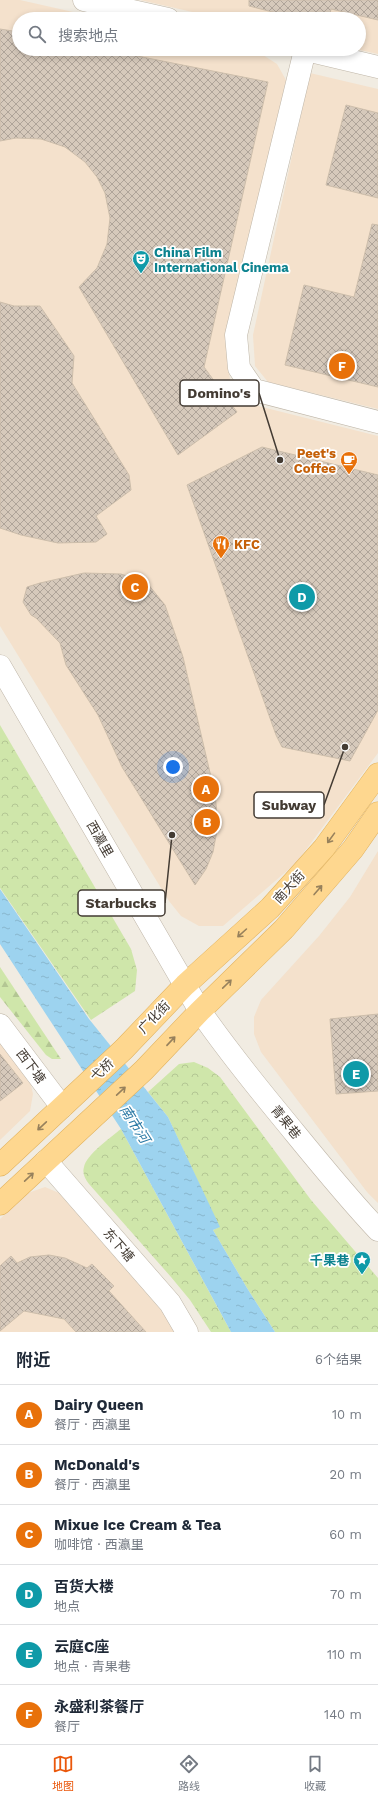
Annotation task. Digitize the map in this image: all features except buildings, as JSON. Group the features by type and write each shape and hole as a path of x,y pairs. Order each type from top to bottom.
{"main road":[{"name":"南大街","path":"185,986 275,903 324,848 378,774"},
{"name":"南大街","path":"200,1011 284,929 353,849 378,813"},
{"name":"广化街","path":"124,1049 185,986"},
{"path":"0,1204 144,1070 200,1011"},
{"name":"弋桥","path":"0,1165 124,1049"}],"street":[{"path":"84,0 137,12"},
{"path":"301,56 236,335 239,368 254,390 378,422"},
{"path":"332,56 378,67"},
{"name":"西瀛里","path":"0,666 200,1011"},
{"name":"青果巷","path":"200,1011 225,1047 350,1201 378,1230"},
{"name":"西下塘","path":"0,1024 62,1107"},
{"name":"东下塘","path":"46,1162 170,1303 187,1332"}],"shaded area":[{"path":"0,0 20,0 73,12 12,12 12,56 265,56 277,64 286,80 226,344 230,380 254,405 378,436 378,753 296,863 223,926 199,926 181,916 169,901 0,626"},
{"path":"140,0 378,0 378,54 366,51 366,12 192,12"},
{"path":"310,73 378,89 378,409 268,382 255,366 253,335"},
{"path":"378,851 378,1203 367,1192 261,1052 254,1034 254,1017 261,1000 319,936 350,897"},
{"path":"0,1037 29,1076 33,1094 30,1111 0,1140"},
{"path":"45,1187 59,1193 162,1311 174,1332 0,1332 0,1219 28,1193"}],"green space":[{"path":"0,725 131,949 137,970 135,991 91,1020 0,888"},
{"path":"0,967 61,1059 52,1059 46,1055 0,997"},
{"path":"194,1062 208,1068 220,1077 311,1200 378,1278 378,1332 275,1332 213,1230 219,1227 168,1117 148,1092 179,1064"},
{"path":"121,1129 231,1332 211,1332 190,1300 86,1180 83,1169 89,1157"}],"water":[{"name":"南市河","path":"0,889 89,1019 168,1117 220,1227 213,1230 275,1332 231,1332 121,1129 0,944"}],"place":[{"name":"China Film International Cinema","path":"141,274"},
{"name":"永盛利茶餐厅","path":"342,366"},
{"name":"Domino's","path":"280,460"},
{"name":"Peet's Coffee","path":"349,475"},
{"name":"KFC","path":"221,559"},
{"name":"Mixue Ice Cream & Tea","path":"135,587"},
{"name":"百货大楼","path":"302,597"},
{"name":"Subway","path":"345,747"},
{"name":"Dairy Queen","path":"206,789"},
{"name":"McDonald's","path":"207,822"},
{"name":"Starbucks","path":"172,835"},
{"name":"云庭C座","path":"356,1074"},
{"name":"千果巷","path":"362,1275"}]}
